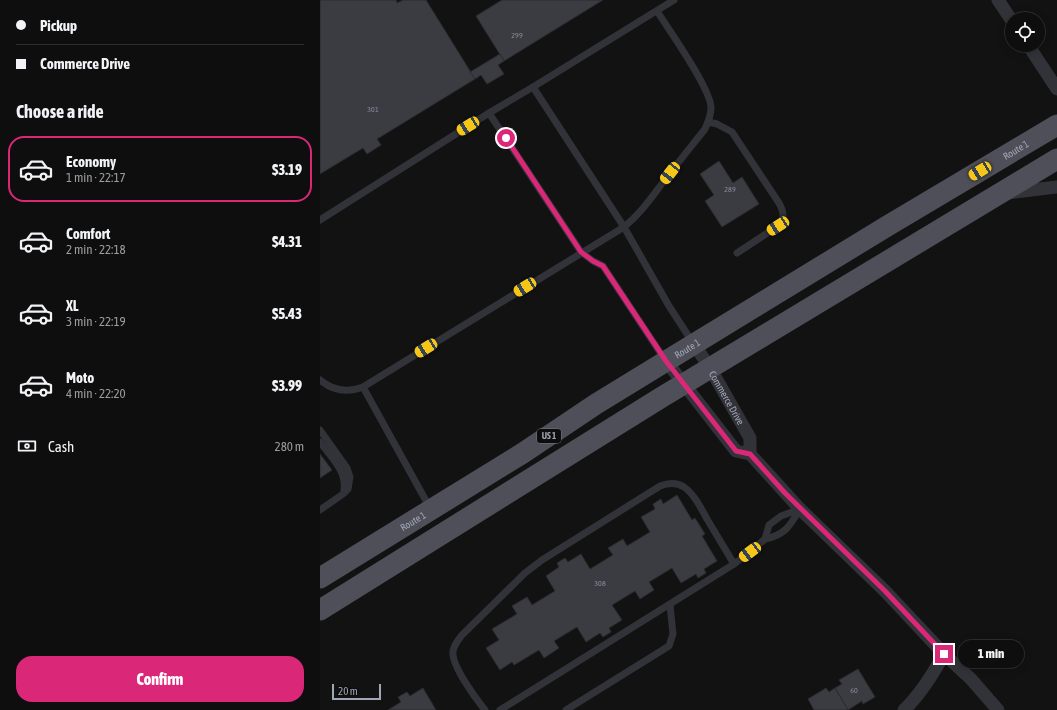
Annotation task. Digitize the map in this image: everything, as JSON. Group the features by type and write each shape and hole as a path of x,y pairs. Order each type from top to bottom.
{"main road":[{"name":"Route 1","path":"320,578 523,453 596,404 889,225 1057,125"},
{"name":"US 1","path":"320,610 683,384 1057,159"}],"street":[{"path":"998,0 1006,12"},
{"path":"1033,52 1057,89"},
{"path":"999,194 1057,187"},
{"name":"Commerce Drive","path":"694,344 710,368 750,438 750,454"},
{"path":"666,361 736,451 750,454 800,509 885,591 944,654 971,679 998,710"},
{"path":"904,710 929,680 944,654"}],"lane":[{"path":"320,220 489,112 533,87 673,0"},
{"path":"320,380 332,388 340,390 355,390 362,387 624,227 645,207 660,185 705,129 711,108 710,100 704,86 657,11"},
{"path":"533,87 624,227 669,306 694,344"},
{"path":"489,112 581,252 603,266 666,361"},
{"path":"708,122 717,124 732,132 779,203 783,213 782,221 778,226 737,253"},
{"path":"362,387 431,510"},
{"path":"320,430 347,468 350,477 348,489 320,510"},
{"path":"320,442 343,474 345,484 343,494"},
{"path":"485,710 479,703 454,661 454,647 462,635 525,573 542,560 656,488 671,483 682,486 687,490 698,504 734,564"},
{"path":"765,539 769,525 781,516 800,509"},
{"path":"500,710 734,564 765,539 776,537 790,526 800,509"},
{"path":"566,710 669,646 673,634 670,605"}],"building":[{"path":"320,0 396,0 397,3 403,0 426,0 475,79 377,139 381,145 367,154 363,148 320,174"},
{"path":"502,0 603,0 504,61 476,16"},
{"path":"500,54 504,61 498,65 504,74 487,84 481,75 475,79 470,72"},
{"path":"719,161 733,183 742,177 759,204 722,227 705,201 714,195 700,174"},
{"path":"320,454 332,470 320,478"},
{"path":"677,495 692,520 695,518 705,534 702,536 717,561 704,569 706,573 698,578 696,574 681,583 672,568 649,582 654,590 640,599 635,591 612,605 622,620 609,628 611,632 603,637 600,633 586,642 577,627 554,641 559,648 544,658 539,650 514,665 512,662 500,670 486,648 499,640 492,629 517,614 512,606 527,597 532,605 555,591 546,576 559,567 557,563 565,558 568,562 581,554 590,569 613,555 608,548 623,539 627,546 650,532 641,517 655,509 653,504 661,499 663,504"},
{"path":"858,669 875,697 863,704 862,701 848,710 835,688 842,684 839,680"},
{"path":"423,688 436,710 388,710 401,702 398,697 407,692 410,696"},
{"path":"826,688 829,692 835,688 848,710 814,710 808,699"}],"route":[{"path":"506,138 581,252 585,256 603,266 666,361 736,451 750,454 777,485 885,591 944,654"}]}
